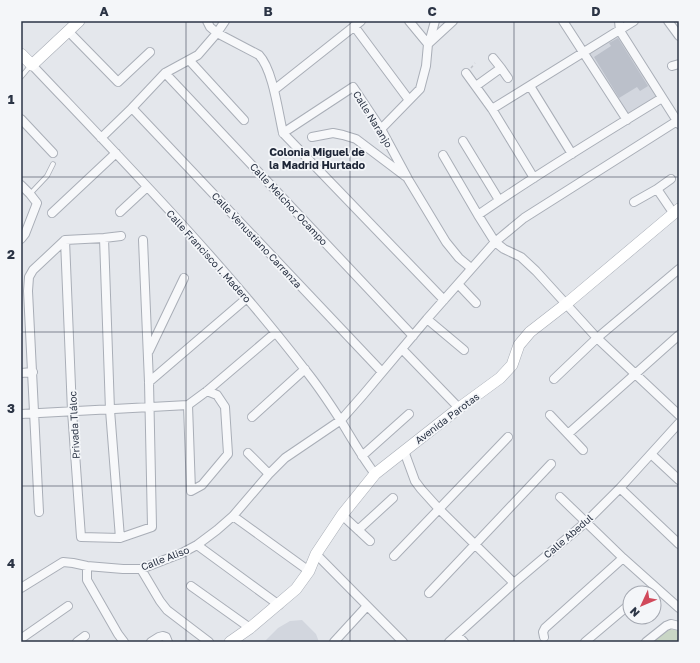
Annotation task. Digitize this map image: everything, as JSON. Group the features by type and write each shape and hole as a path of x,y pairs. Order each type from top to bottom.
{"street":[{"path":"32,65 79,21"},
{"path":"206,21 217,33 258,54 264,60 274,90 283,133 444,300"},
{"path":"101,138 165,73 198,55 225,21"},
{"path":"409,21 428,44"},
{"path":"381,129 420,89 426,66 428,44 435,21"},
{"path":"428,44 453,21"},
{"path":"562,21 627,120"},
{"path":"619,21 620,31 678,123"},
{"path":"492,110 634,21"},
{"path":"668,21 679,36"},
{"path":"274,90 358,24 409,100"},
{"path":"68,31 118,82 150,52"},
{"name":"Calle Francisco I. Madero","path":"21,54 116,153 247,298 323,393 362,456 375,474"},
{"path":"493,58 508,78"},
{"path":"189,60 244,120"},
{"path":"476,86 501,68"},
{"path":"466,72 492,110 534,178"},
{"name":"Calle Melchor Ocampo","path":"165,73 413,336"},
{"path":"530,86 572,154"},
{"name":"Calle Naranjo","path":"283,133 353,87 381,129 408,179 446,242 471,268"},
{"path":"478,215 499,200 662,98"},
{"name":"Calle Venustiano Carranza","path":"132,108 382,372"},
{"path":"21,119 53,153"},
{"name":"Calle Aliso","path":"21,588 63,562 123,569 141,568 182,553 197,545 233,516 269,474 286,458 341,420 471,268 496,242 524,218 678,123"},
{"path":"312,137 333,133 356,139 408,179"},
{"path":"463,141 499,200"},
{"path":"52,213 116,153"},
{"path":"443,155 478,215 496,242 504,249 521,257 536,271 597,338 679,415"},
{"path":"634,202 671,180"},
{"path":"21,185 37,203 26,234 21,239"},
{"path":"120,212 147,187"},
{"path":"657,189 677,212"},
{"name":"Avenida Parotas","path":"230,642 279,605 296,589 309,571 316,554 342,515 375,474 500,378 512,365 519,346 530,332 677,212"},
{"path":"39,512 33,372 25,293 29,277 33,270 65,240 121,236"},
{"path":"104,238 110,410 120,538"},
{"name":"Privada Tláloc","path":"65,240 72,411 81,537 120,538 152,527 150,408"},
{"path":"142,240 150,408"},
{"path":"554,379 597,338 679,269"},
{"path":"148,352 184,278"},
{"path":"458,284 476,303"},
{"path":"149,382 247,298"},
{"path":"427,319 464,350"},
{"path":"21,414 188,405 207,391 275,333"},
{"path":"568,434 679,335"},
{"path":"402,349 459,408"},
{"path":"252,417 305,369"},
{"path":"21,373 33,372"},
{"path":"188,405 191,492 202,485 228,454 225,407 217,395 207,391"},
{"path":"362,456 408,414"},
{"path":"550,415 583,450"},
{"name":"Calle Abedul","path":"449,642 514,583 586,522 620,488 679,423"},
{"path":"394,556 508,437"},
{"path":"404,451 415,481 421,489 514,583"},
{"path":"248,453 269,474"},
{"path":"651,454 679,480"},
{"path":"429,593 551,464"},
{"path":"620,488 679,544"},
{"path":"560,497 623,558 679,608"},
{"path":"358,530 393,498"},
{"path":"342,515 370,541"},
{"path":"233,516 309,571"},
{"path":"197,545 279,605"},
{"path":"316,554 399,640"},
{"path":"544,640 543,632 545,628 623,558"},
{"path":"87,566 87,580 114,628 124,642"},
{"path":"141,568 160,601 167,610 209,642"},
{"path":"191,586 250,628"},
{"path":"23,639 68,606"},
{"path":"334,642 367,606"},
{"path":"585,642 622,611"},
{"path":"646,642 666,626 671,624 679,626"},
{"path":"457,635 464,642"},
{"path":"77,642 86,636"},
{"path":"151,642 162,636 166,637 168,642"}],"lane":[{"path":"21,77 32,65"},
{"path":"30,194 47,176 53,164"}],"shaded area":[{"path":"620,35 658,95 626,115 588,54"},
{"path":"302,620 316,634 319,642 264,642 278,628 290,621"}],"green space":[{"path":"670,629 679,631 679,642 652,642"}],"building":[{"path":"618,38 648,86 640,91 637,87 619,98 594,57 611,46 609,43"}],"district":[{"name":"Colonia Miguel de la Madrid Hurtado","path":"317,158"}]}
